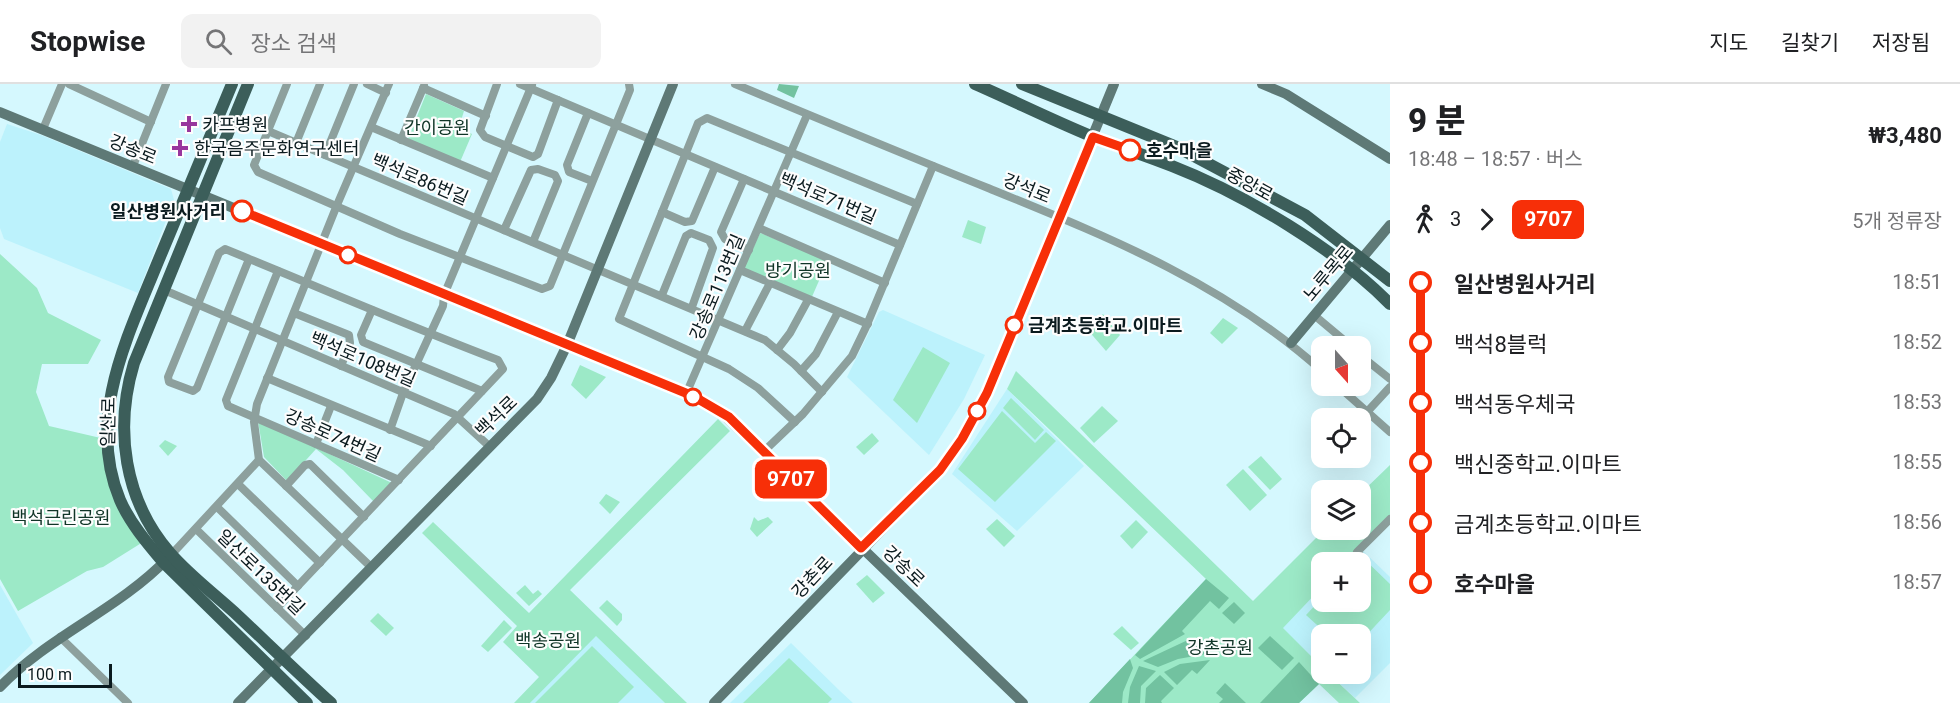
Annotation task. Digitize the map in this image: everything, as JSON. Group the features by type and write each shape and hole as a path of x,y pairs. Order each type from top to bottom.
{"main road":[{"name":"일산로","path":"232,84 116,370 107,430 119,498 143,539 284,659 331,703"},
{"name":"일산로","path":"248,84 130,376 124,406 123,438 130,479 138,501 168,559 307,703"},
{"name":"백석로","path":"238,703 284,659 370,567 537,399 551,378 567,345 674,84"},
{"name":"중앙로","path":"975,84 1093,137 1174,166 1226,190 1296,231 1353,271 1390,304"},
{"name":"중앙로","path":"1022,84 1177,147 1305,215 1390,281"},
{"name":"강촌로","path":"714,703 861,548 940,470 962,439 987,393 1114,84"},
{"path":"1262,84 1286,94 1390,159"},
{"name":"강송로","path":"0,112 686,394 729,417 861,548 1023,703"},
{"name":"노루목로","path":"1291,343 1390,225"},
{"path":"0,687 36,653 115,604 168,559"}],"street":[{"path":"43,129 62,84"},
{"path":"69,84 151,122"},
{"path":"133,166 166,84"},
{"path":"287,84 254,165 258,172 399,234 543,289 550,286 630,85"},
{"path":"296,143 320,84"},
{"path":"325,155 354,84"},
{"path":"367,84 386,93"},
{"path":"370,567 259,460 255,416 267,378 321,244 389,84"},
{"path":"497,84 480,130 485,137 533,158 538,154 558,100"},
{"name":"백석로71번길","path":"520,84 532,86 558,100 652,141 900,245"},
{"name":"강석로","path":"735,84 1059,218 1187,276 1240,306 1291,343 1311,361"},
{"path":"401,140 424,86 486,116"},
{"path":"390,430 403,393 443,306 444,295 532,86"},
{"path":"588,113 567,165 569,172 592,182"},
{"name":"강송로113번길","path":"686,394 807,115"},
{"path":"715,167 692,221 685,222 662,214 698,123 707,118 917,204"},
{"path":"371,127 493,178"},
{"name":"백석로86번길","path":"268,131 745,331 777,350 822,392"},
{"path":"763,452 795,422 852,356 868,324 933,166"},
{"path":"504,230 531,170 538,169 555,175 558,181 533,242"},
{"path":"744,179 721,232 724,239 749,250"},
{"name":"강송로113번길","path":"662,214 618,316 621,322 741,377 758,388 795,422"},
{"name":"강송로113번길","path":"759,228 885,283"},
{"path":"662,295 686,237 692,233 709,240 714,248 692,308"},
{"path":"249,259 197,388 193,391 169,382 168,377 222,250 249,259 498,360 503,369 277,608"},
{"path":"740,270 868,324"},
{"path":"255,329 278,272"},
{"path":"745,331 770,283"},
{"name":"백석로108번길","path":"164,290 454,414 489,446"},
{"path":"777,350 790,333 808,300"},
{"path":"370,310 361,335 363,342 482,391"},
{"path":"801,371 816,354 838,312"},
{"path":"294,313 349,335 350,343 341,366"},
{"path":"1314,315 1339,336"},
{"name":"강송로74번길","path":"255,329 226,399 228,406 399,480"},
{"path":"1371,364 1390,380"},
{"name":"강송로74번길","path":"267,378 431,446"},
{"path":"1371,408 1390,387"},
{"path":"1349,396 1363,408"},
{"path":"316,444 330,406"},
{"path":"1371,415 1390,432"},
{"name":"일산로135번길","path":"168,559 259,460"},
{"name":"강송로74번길","path":"286,486 305,465 310,464 364,517"},
{"path":"238,484 320,563"},
{"name":"일산로135번길","path":"217,507 298,586"},
{"path":"1357,552 1390,519"},
{"name":"일산로135번길","path":"196,529 306,636"},
{"path":"60,637 128,703"}],"shaded area":[{"path":"7,124 41,135 171,189 174,200 138,293 4,239 0,228 0,142"},
{"path":"883,310 985,355 964,399 929,455 847,377 879,312"},
{"path":"1007,389 1084,466 1017,531 952,474"},
{"path":"1371,559 1390,577 1390,663 1371,682 1371,624 1311,624 1311,656 1282,628 1311,598 1311,612 1371,612"},
{"path":"0,585 33,643 0,675"},
{"path":"596,635 665,703 530,703"},
{"path":"791,643 840,691 853,703 730,703"},
{"path":"1340,684 1369,684 1355,698"}],"green space":[{"path":"779,84 799,86 794,98 777,90"},
{"name":"간이공원","path":"426,94 464,111 459,127 472,134 460,162 408,139"},
{"path":"968,220 986,227 981,244 962,237"},
{"name":"방기공원","path":"760,233 828,260 811,299 744,268"},
{"name":"백석근린공원","path":"0,254 37,288 48,313 101,340 88,364 42,364 36,392 49,426 105,439 119,502 143,542 103,567 87,571 18,611 0,579"},
{"path":"1103,314 1120,335 1106,351 1087,329"},
{"path":"1223,318 1238,328 1222,344 1210,333"},
{"path":"923,347 950,363 917,423 893,400"},
{"path":"580,365 606,377 586,399 571,385"},
{"name":"강촌공원","path":"1016,371 1253,601 1314,540 1368,540 1357,552 1311,552 1311,599 1283,628 1311,656 1311,684 1319,684 1299,703 1089,703 1206,579 1007,389"},
{"path":"1011,398 1044,430 1035,440 1003,408"},
{"path":"1102,406 1118,421 1094,443 1080,428"},
{"path":"1002,411 1035,443 1046,432 1056,441 995,502 958,469"},
{"name":"백송공원","path":"718,419 730,431 570,590 687,703 665,703 596,636 530,703 514,703 539,677 503,642 517,626 422,533 433,522 529,613"},
{"path":"258,421 392,483 374,502 343,470 316,449 287,481 264,457"},
{"path":"872,433 879,441 864,455 856,447"},
{"path":"165,440 177,446 168,456 159,446"},
{"path":"1261,456 1282,479 1270,490 1248,467"},
{"name":"강촌공원","path":"1390,465 1390,517 1371,537 1371,483"},
{"path":"1243,469 1267,495 1250,511 1226,485"},
{"path":"606,494 620,502 610,514 599,503"},
{"path":"754,517 758,521 768,517 773,522 757,537 750,529"},
{"path":"997,519 1015,536 1004,547 986,529"},
{"path":"1136,520 1148,532 1132,549 1120,536"},
{"path":"1371,566 1390,584 1390,610 1371,630 1371,624 1316,624 1306,615 1311,610 1311,612 1371,612"},
{"path":"867,575 885,593 873,603 856,584"},
{"path":"1206,579 1229,598 1219,609 1210,601 1182,631 1185,634 1140,659 1135,655"},
{"path":"525,585 533,594 538,590 542,594 529,606 516,593"},
{"path":"607,600 622,614 622,620 617,626 599,608"},
{"path":"1234,602 1245,613 1234,624 1222,613"},
{"path":"378,613 394,628 386,636 370,621"},
{"path":"504,620 512,628 488,652 481,646"},
{"path":"1122,626 1139,643 1131,650 1113,634"},
{"path":"1270,636 1294,658 1282,670 1258,648"},
{"path":"1190,639 1206,654 1178,659 1158,667 1143,661"},
{"path":"592,646 634,687 618,703 535,703"},
{"path":"789,658 832,699 828,703 743,703"},
{"path":"1130,659 1133,668 1123,692 1122,703 1089,703"},
{"path":"1210,660 1197,674 1192,670 1177,685 1164,672 1180,664"},
{"path":"1299,662 1311,675 1311,684 1319,684 1299,703 1260,703"},
{"path":"1139,666 1156,671 1141,686 1140,703 1128,703 1130,687"},
{"path":"1160,675 1174,688 1161,701 1162,703 1145,703 1146,688"},
{"path":"1225,683 1246,703 1219,703 1223,699 1216,693"},
{"name":"강촌공원","path":"1319,684 1340,684 1360,703 1339,703"}],"bus line":[{"name":"9707","path":"242,211 693,396 729,417 861,548 940,470 962,439 987,393 1093,137 1130,150"}],"place":[{"name":"카프병원","path":"189,124"},
{"name":"한국음주문화연구센터","path":"180,148"},
{"name":"호수마을","path":"1130,150"},
{"name":"일산병원사거리","path":"242,211"},
{"name":"금계초등학교.이마트","path":"1014,325"}]}
